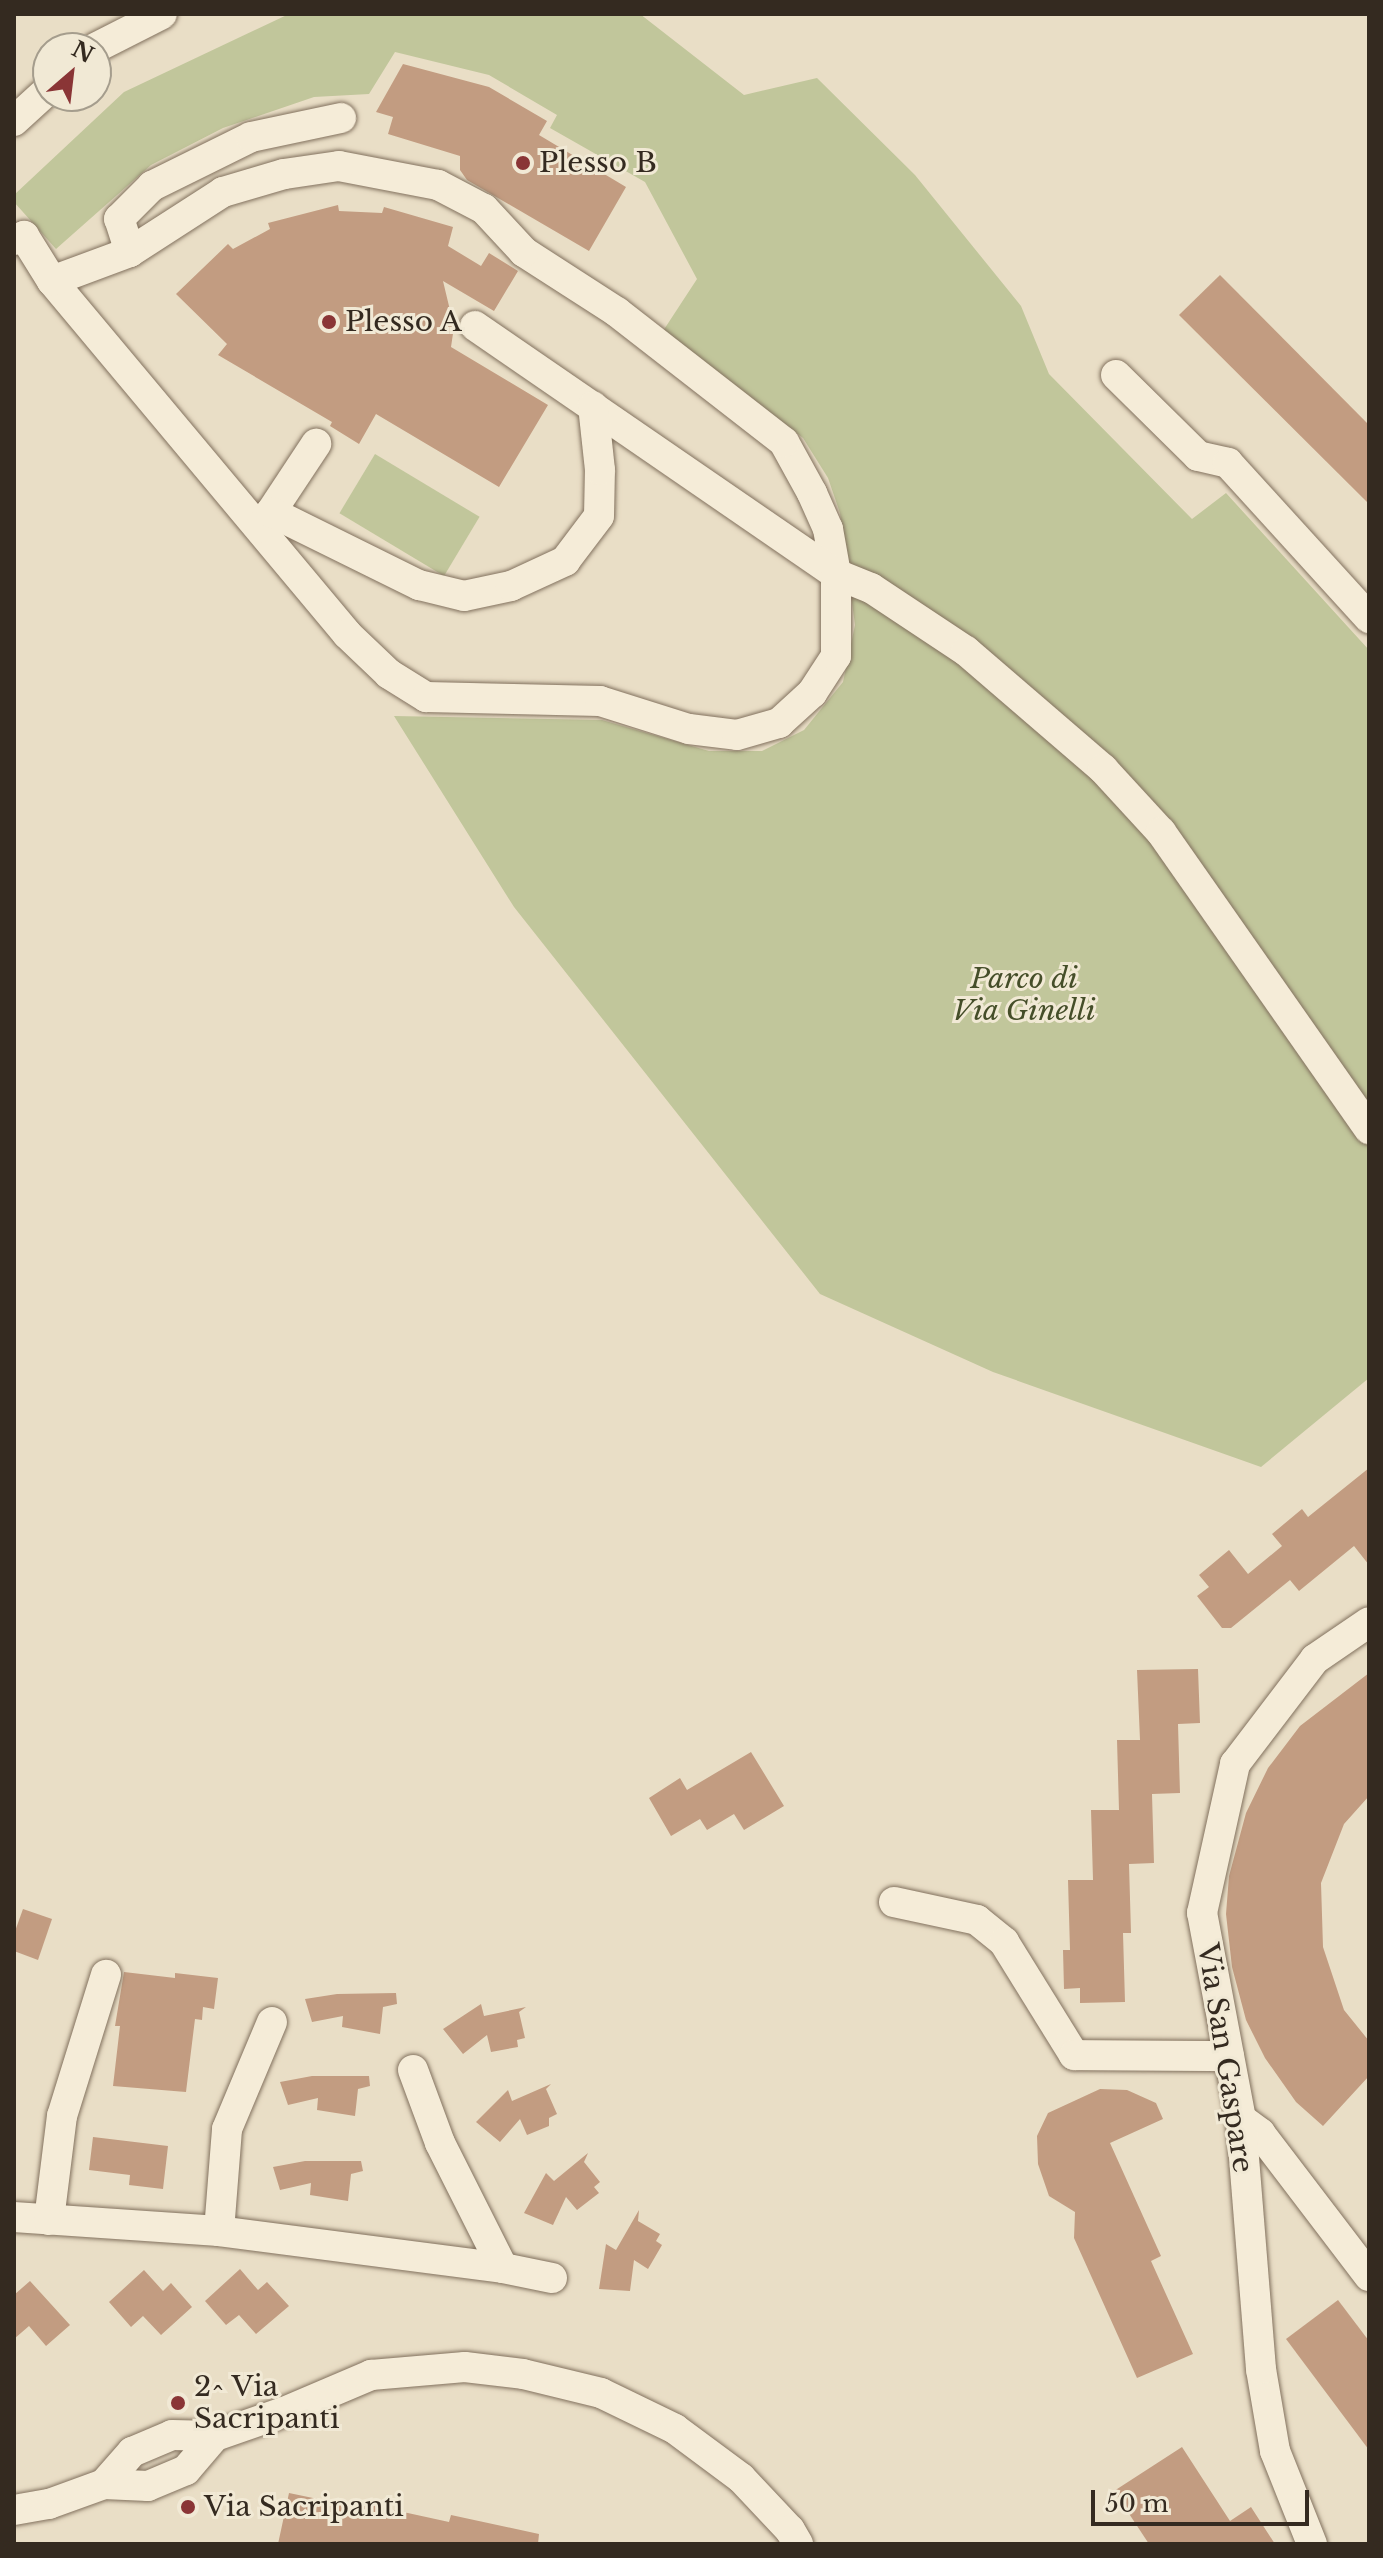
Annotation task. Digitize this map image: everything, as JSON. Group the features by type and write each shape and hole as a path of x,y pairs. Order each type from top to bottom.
{"street":[{"path":"112,39 162,14"},
{"path":"14,121 32,105"},
{"path":"130,252 119,219 152,186 251,137 341,118"},
{"path":"14,240 24,236 45,271 265,520 347,634 389,674 426,697 600,701 689,729 737,735 779,723 812,693 836,656 836,574 828,529 784,442 617,312 524,252 484,209 438,185 339,166 284,174 223,192 130,252 45,271"},
{"path":"475,326 836,574 871,588 966,651 1103,769 1161,832 1369,1129"},
{"path":"1116,375 1198,456 1228,463 1369,618"},
{"path":"265,520 419,585 464,596 511,586 565,561 599,516 600,470 593,406"},
{"path":"265,520 316,444"},
{"name":"Via San Gaspare","path":"1312,2544 1275,2451 1261,2369 1241,2119 1202,1913 1235,1764 1315,1659 1369,1622"},
{"path":"894,1902 977,1920 1004,1942 1074,2055 1229,2056"},
{"path":"49,2220 62,2116 106,1975"},
{"path":"219,2231 227,2129 272,2022"},
{"path":"413,2070 440,2143 503,2268"},
{"path":"1241,2119 1260,2133 1369,2276"},
{"path":"14,2217 219,2231 503,2268 552,2278"},
{"path":"14,2510 49,2504 104,2484 132,2452 172,2435 215,2436 284,2412 371,2375 465,2367 523,2374 601,2393 675,2429 741,2478 790,2530 798,2544"}],"green space":[{"name":"Parco di Via Ginelli","path":"289,14 640,14 744,95 817,78 915,175 1021,306 1049,374 1192,519 1226,493 1369,650 1369,1378 1261,1467 993,1372 820,1294 514,907 394,716 602,720 709,751 762,751 804,730 843,682 855,625 840,513 828,478 803,438 663,331 697,279 645,182 550,128 557,115 489,75 395,52 369,94 314,97 223,128 151,165 56,249 14,202 14,195 103,112 112,112 112,103 124,92"},
{"path":"375,454 480,517 444,576 339,513"}],"building":[{"name":"Plesso B","path":"403,64 489,87 547,121 539,135 626,187 589,251 467,180 460,170 460,156 388,134 393,117 376,112"},
{"name":"Plesso A","path":"338,205 339,211 382,213 384,207 453,227 448,246 481,266 489,253 518,271 494,311 443,281 454,327 451,347 548,405 499,487 376,414 359,444 330,426 332,422 218,355 227,344 176,294 228,244 233,249 270,229 268,223"},
{"path":"1220,275 1369,425 1369,504 1179,315"},
{"path":"1369,1468 1369,1565 1354,1546 1299,1591 1290,1580 1231,1628 1222,1628 1197,1596 1209,1587 1199,1575 1229,1550 1248,1574 1282,1546 1272,1534 1302,1509 1308,1517"},
{"path":"1198,1669 1200,1723 1178,1724 1180,1793 1152,1794 1154,1863 1129,1864 1131,1933 1123,1933 1125,2002 1080,2003 1080,1988 1064,1989 1063,1950 1070,1950 1068,1880 1093,1880 1091,1810 1119,1810 1117,1740 1140,1740 1137,1670"},
{"path":"1369,1673 1369,1796 1344,1824 1321,1883 1323,1947 1344,2010 1369,2041 1369,2076 1323,2126 1296,2102 1265,2058 1246,2020 1232,1967 1226,1914 1229,1876 1246,1813 1268,1768 1300,1726"},
{"path":"751,1752 784,1806 744,1830 734,1814 707,1830 700,1819 671,1836 649,1798 680,1778 687,1790"},
{"path":"23,1909 52,1919 38,1960 14,1951 14,1934"},
{"path":"124,1972 175,1978 175,1973 218,1978 214,2009 203,2007 202,2020 195,2019 186,2092 113,2086 120,2026 115,2026"},
{"path":"396,1993 397,2004 383,2007 380,2034 342,2027 343,2016 312,2022 305,1999 337,1994"},
{"path":"481,2004 484,2016 526,2007 519,2012 525,2038 517,2040 518,2047 491,2052 487,2035 463,2054 443,2029"},
{"path":"312,2076 369,2076 370,2086 358,2089 355,2116 317,2110 318,2098 288,2105 280,2082"},
{"path":"551,2084 546,2089 557,2114 549,2118 549,2126 527,2135 520,2119 500,2142 476,2122 508,2090 512,2101"},
{"path":"1100,2089 1127,2090 1156,2103 1163,2119 1110,2143 1161,2256 1151,2261 1193,2354 1137,2378 1074,2238 1075,2212 1049,2196 1038,2164 1037,2136 1048,2113"},
{"path":"93,2137 168,2146 163,2189 129,2185 130,2175 89,2170"},
{"path":"588,2153 584,2162 600,2182 594,2187 599,2193 577,2210 566,2197 553,2225 524,2213 546,2173 554,2181"},
{"path":"305,2161 361,2161 363,2171 351,2174 348,2201 310,2195 311,2183 280,2190 273,2167"},
{"path":"639,2210 638,2221 660,2234 656,2241 662,2245 648,2269 634,2260 630,2291 599,2289 606,2244 616,2250"},
{"path":"240,2269 258,2290 267,2282 289,2306 256,2334 239,2315 226,2325 205,2301"},
{"path":"144,2270 163,2291 171,2283 192,2307 161,2335 143,2316 131,2327 109,2302"},
{"path":"30,2281 70,2325 46,2346 29,2326 14,2339 14,2295"},
{"path":"1338,2300 1369,2341 1369,2450 1286,2339"},
{"path":"1182,2447 1230,2521 1251,2507 1275,2544 1149,2544 1114,2491"},
{"path":"289,2493 361,2508 362,2503 449,2522 451,2515 539,2534 538,2544 278,2544"}],"place":[{"name":"Plesso B","path":"523,163"},
{"name":"Plesso A","path":"329,322"},
{"name":"2^ Via Sacripanti","path":"178,2403"},
{"name":"Via Sacripanti","path":"188,2507"}]}
